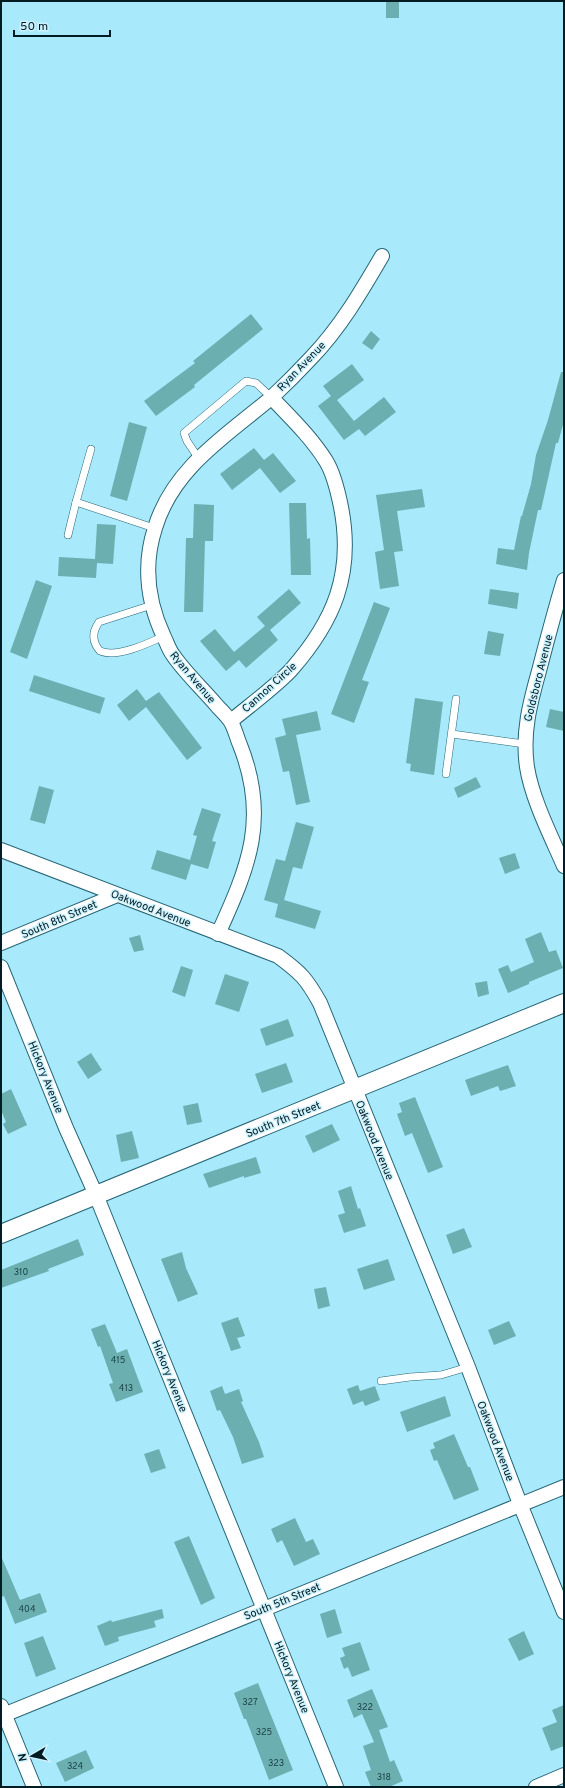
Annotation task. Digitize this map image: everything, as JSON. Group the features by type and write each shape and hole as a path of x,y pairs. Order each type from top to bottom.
{"street":[{"name":"Ryan Avenue","path":"218,934 240,886 250,852 255,816 253,785 231,721 173,655 158,624 152,605 148,582 149,555 154,528 168,496 184,473 239,422 271,398 312,358 338,326 382,256"},
{"name":"Cannon Circle","path":"231,721 289,672 311,645 330,616 341,585 345,556 344,523 340,501 326,462 302,430 271,398"},
{"name":"Goldsboro Avenue","path":"564,580 530,703 525,744 527,767 536,799 564,866"},
{"name":"Oakwood Avenue","path":"1,850 278,956 297,970 308,981 320,1003 468,1367 520,1504 564,1612"},
{"name":"South 8th Street","path":"1,943 117,895"},
{"name":"Hickory Avenue","path":"1,966 66,1128 96,1195 336,1787"},
{"name":"South 7th Street","path":"1,1234 564,1003"},
{"name":"South 5th Street","path":"2,1712 264,1609 564,1486"},
{"path":"2,1712 34,1787"},
{"path":"536,1787 564,1775"}],"lane":[{"path":"199,459 187,441 184,433 246,382 256,383 271,398"},
{"path":"68,535 91,449"},
{"path":"76,502 154,528"},
{"path":"152,605 99,622 94,633 94,642 100,651 112,654 149,643 164,636"},
{"path":"446,774 456,699"},
{"path":"452,734 525,744"},
{"path":"381,1381 441,1375 468,1367"}],"building":[{"path":"386,1 399,1 399,18 386,18"},
{"path":"251,314 263,329 194,385 195,387 156,416 144,401 195,363 193,361"},
{"path":"371,331 380,339 372,350 362,343"},
{"path":"352,364 364,380 337,400 354,421 384,397 396,412 365,436 359,429 344,440 318,406 331,396 323,386"},
{"path":"561,372 564,372 564,421 558,443 556,443 541,510 538,510 527,570 496,564 498,548 514,550 521,516 531,484 536,455 548,420"},
{"path":"129,422 147,427 127,501 110,496"},
{"path":"254,448 264,460 273,453 296,481 280,493 260,468 232,490 220,474"},
{"path":"422,489 425,507 397,511 403,551 394,552 399,586 380,589 375,552 384,550 376,495"},
{"path":"289,503 306,503 307,539 310,538 311,575 291,575"},
{"path":"194,504 214,505 213,541 205,541 203,612 184,612 186,538 193,538"},
{"path":"97,524 116,525 113,564 97,563 96,578 58,576 59,557 95,559"},
{"path":"36,580 52,586 27,659 10,652"},
{"path":"289,589 301,603 270,630 278,640 246,668 239,660 226,671 200,641 215,629 234,652 265,626 257,617"},
{"path":"490,589 519,593 517,609 488,604"},
{"path":"374,602 390,608 362,680 369,682 354,723 331,714"},
{"path":"488,631 504,634 500,656 484,654"},
{"path":"34,675 105,698 100,714 29,691"},
{"path":"137,689 146,701 159,692 202,748 187,760 146,707 129,721 117,705"},
{"path":"415,698 443,702 434,775 410,771 411,764 406,763"},
{"path":"550,709 564,712 564,731 546,727"},
{"path":"317,711 321,730 296,735 310,802 296,805 289,771 283,772 275,738 286,735 282,719"},
{"path":"476,777 481,787 458,798 454,788"},
{"path":"39,786 54,790 45,824 30,820"},
{"path":"202,808 221,814 212,841 216,842 208,869 191,864 186,880 151,869 157,850 190,860 197,836 193,835"},
{"path":"296,822 314,827 302,869 293,867 284,900 321,911 315,929 275,917 278,904 264,900 276,859 285,861"},
{"path":"515,853 520,868 505,874 499,858"},
{"path":"541,932 549,952 556,950 563,968 529,982 529,984 508,993 498,969 508,965 511,972 534,962 525,939"},
{"path":"140,935 144,950 134,952 129,938"},
{"path":"181,966 193,970 185,997 172,992"},
{"path":"225,974 249,982 239,1012 215,1004"},
{"path":"487,981 489,994 478,997 475,983"},
{"path":"288,1019 294,1036 266,1046 260,1029"},
{"path":"91,1053 102,1070 88,1079 77,1062"},
{"path":"286,1063 293,1082 262,1093 255,1074"},
{"path":"508,1065 516,1086 500,1091 498,1086 471,1096 465,1080"},
{"path":"11,1089 27,1125 8,1134 3,1124 6,1122 1,1110 1,1094"},
{"path":"415,1097 443,1167 428,1173 412,1133 405,1136 397,1114 402,1112 399,1103"},
{"path":"198,1103 202,1122 187,1125 183,1106"},
{"path":"332,1124 340,1140 313,1153 305,1136"},
{"path":"132,1131 139,1158 121,1162 116,1135"},
{"path":"256,1157 261,1173 244,1178 244,1176 209,1188 203,1174"},
{"path":"351,1186 358,1209 360,1208 366,1226 344,1233 338,1215 345,1213 338,1191"},
{"path":"464,1228 472,1247 453,1254 446,1235"},
{"path":"78,1239 84,1255 48,1269 49,1271 1,1288 1,1270"},
{"path":"182,1252 186,1268 198,1294 178,1302 161,1259"},
{"path":"388,1259 395,1280 364,1290 357,1269"},
{"path":"326,1287 330,1306 318,1309 314,1289"},
{"path":"238,1317 245,1336 237,1338 241,1348 231,1351 221,1323"},
{"path":"509,1321 516,1336 494,1345 488,1330"},
{"path":"105,1324 117,1353 127,1349 143,1392 116,1402 109,1384 113,1383 100,1346 98,1347 91,1329"},
{"path":"358,1385 360,1391 375,1386 380,1400 365,1406 363,1401 353,1405 347,1389"},
{"path":"222,1386 225,1394 239,1389 243,1401 241,1402 264,1457 242,1464 233,1437 220,1410 217,1411 210,1391"},
{"path":"445,1396 451,1416 407,1432 400,1412"},
{"path":"454,1434 479,1490 454,1500 437,1460 434,1461 430,1450 435,1448 433,1443"},
{"path":"159,1449 166,1468 151,1473 144,1454"},
{"path":"295,1518 306,1542 313,1539 320,1554 294,1566 282,1540 277,1543 271,1529"},
{"path":"189,1536 215,1598 201,1605 174,1542"},
{"path":"1,1556 20,1600 40,1593 47,1612 15,1624 4,1596 1,1597"},
{"path":"162,1609 164,1618 154,1621 156,1627 118,1637 119,1641 105,1646 97,1626 111,1620 112,1622"},
{"path":"335,1609 342,1633 327,1638 320,1614"},
{"path":"524,1631 534,1654 519,1661 508,1639"},
{"path":"43,1636 56,1669 36,1677 24,1643"},
{"path":"360,1642 370,1670 352,1677 348,1667 344,1669 340,1658 345,1656 342,1648"},
{"path":"258,1683 293,1770 269,1780 246,1719 244,1719 234,1693"},
{"path":"372,1689 388,1727 379,1730 390,1762 394,1760 403,1781 389,1787 371,1787 365,1772 371,1770 363,1746 374,1742 362,1714 354,1718 347,1700"},
{"path":"564,1705 564,1746 551,1751 542,1728 557,1722 552,1710"},
{"path":"86,1750 94,1768 65,1782 56,1763"}]}
